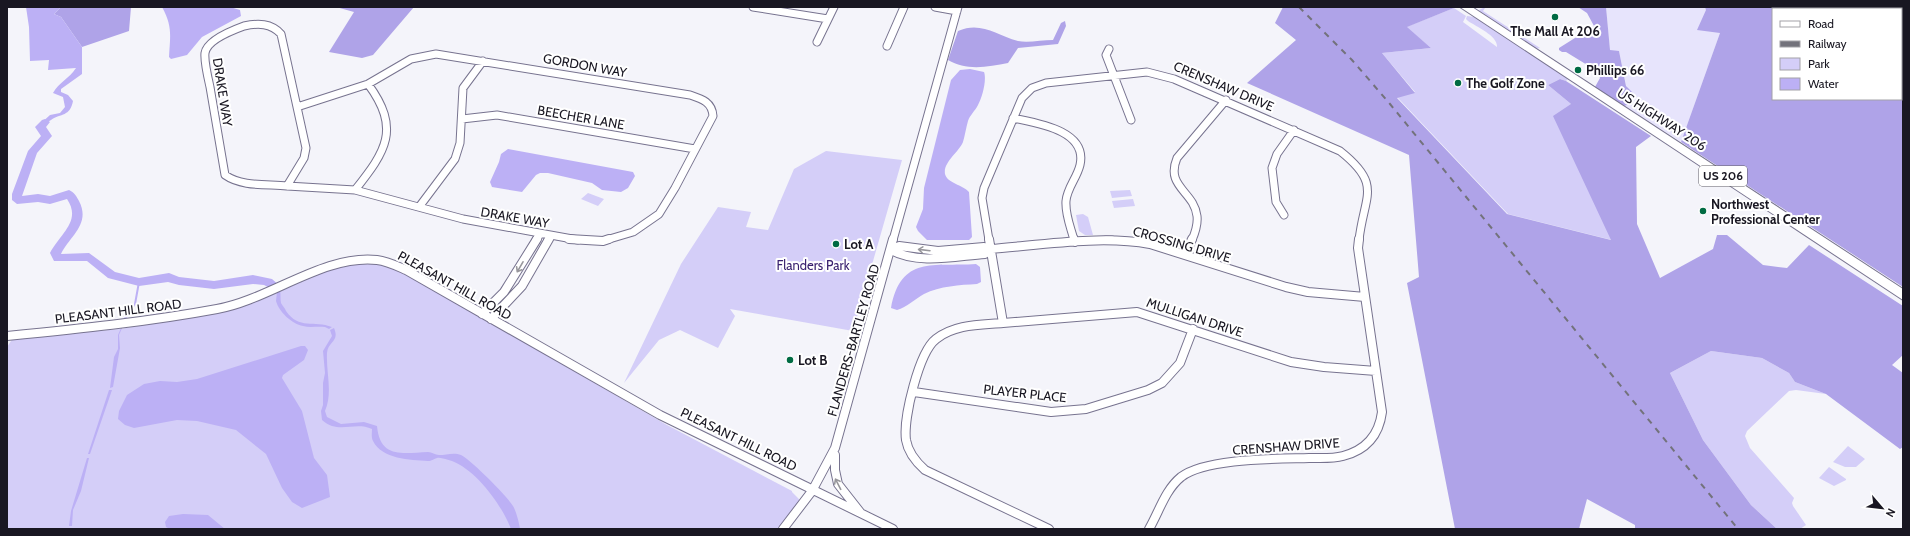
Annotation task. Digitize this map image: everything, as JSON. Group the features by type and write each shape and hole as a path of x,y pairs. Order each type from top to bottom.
{"highway":[{"name":"US HIGHWAY 206","path":"1466,7 1903,295"}],"street":[{"path":"753,7 828,19"},
{"path":"817,42 834,7"},
{"path":"887,46 904,7"},
{"path":"935,7 957,9"},
{"name":"FLANDERS-BARTLEY ROAD","path":"783,529 814,490 826,469 835,448 957,9"},
{"name":"DRAKE WAY","path":"287,186 306,152 281,34 274,27 258,25 235,29 218,37 206,48 205,58 225,174 227,178 238,182 287,186 355,190 463,219 551,236 593,242 622,236"},
{"path":"1109,49 1106,56 1131,120"},
{"name":"GORDON WAY","path":"297,107 368,84 411,59 429,54 446,54 690,95 705,100 712,107 713,116 669,199 659,214 645,225 622,236"},
{"path":"419,207 442,180 455,158 460,143 463,88 483,61"},
{"name":"CRENSHAW DRIVE","path":"1004,323 982,202 983,194 1022,98 1036,87 1050,83 1147,72 1160,74 1226,100 1340,151 1358,165 1366,177 1369,194 1360,227 1358,248 1381,401 1382,421 1374,437 1362,449 1341,457 1217,464 1198,468 1181,476 1169,490 1149,529"},
{"path":"355,190 379,157 388,133 388,121 385,110 368,84"},
{"path":"1185,255 1196,228 1197,214 1193,205 1176,183 1174,167 1177,158 1226,100"},
{"name":"BEECHER LANE","path":"462,119 497,115 696,149"},
{"path":"1013,118 1058,129 1072,138 1079,148 1081,162 1068,190 1066,203 1075,242"},
{"path":"1284,215 1276,202 1272,168 1277,154 1294,130"},
{"path":"482,314 504,292 540,234"},
{"path":"491,319 508,303 522,286 551,236"},
{"name":"CROSSING DRIVE","path":"891,250 896,255 934,258 985,254 990,250 1114,239 1134,241 1185,255 1291,289 1365,297"},
{"name":"PLEASANT HILL ROAD","path":"7,336 136,323 219,310 252,299 326,267 346,262 367,260 383,261 398,266 660,415 893,529"},
{"name":"MULLIGAN DRIVE","path":"1004,323 1132,311 1150,315 1291,362 1324,367 1376,371"},
{"path":"1004,323 960,327 950,330 936,339 926,349 914,392 906,434 908,449 919,465 932,475 1049,529"},
{"name":"PLAYER PLACE","path":"914,392 1051,412 1086,409 1148,390 1162,383 1180,363 1193,329"},
{"path":"835,448 834,467 836,481 841,490 855,502 860,512"}],"shaded area":[{"path":"61,7 131,7 129,31 82,47 61,17 54,14"},
{"path":"336,7 414,7 373,55 362,58 329,52 354,12"},
{"path":"1283,7 1454,8 1407,27 1431,48 1382,53 1415,93 1397,98 1507,214 1611,240 1553,116 1571,104 1548,85 1560,79 1566,81 1651,136 1636,147 1637,224 1660,278 1713,249 1717,235 1727,235 1763,265 1787,268 1809,245 1903,306 1903,355 1892,365 1903,373 1903,447 1900,449 1826,394 1795,382 1789,373 1762,358 1711,351 1670,373 1703,440 1751,505 1777,529 1635,529 1635,525 1587,499 1579,529 1455,529 1407,283 1419,277 1409,155 1247,83 1296,40 1275,23"},
{"path":"1578,7 1606,7 1610,50 1619,51 1626,86 1634,94 1630,104 1624,106 1595,87 1600,78 1597,71 1566,52 1559,50 1559,48 1594,26 1587,13"},
{"path":"1606,7 1705,7 1720,33 1681,142 1624,106 1630,104 1619,51 1610,51"},
{"path":"1705,7 1903,7 1903,287 1681,142 1720,33 1697,30 1706,10"},
{"path":"1065,21 1066,26 1058,44 1018,48 1008,63 985,67 970,67 962,66 948,60 958,31 966,28 981,28 1018,41 1031,42 1053,40 1061,23"}],"green space":[{"path":"1454,8 1466,16 1463,22 1497,47 1494,39 1486,32 1468,21 1466,19 1467,16 1475,17 1568,79 1566,81 1560,79 1548,85 1571,104 1587,186 1612,240 1508,214 1397,97 1415,92 1382,53 1431,48 1406,27"},
{"path":"1485,8 1483,11 1540,48 1536,49 1480,12 1479,10"},
{"name":"Flanders Park","path":"826,151 902,160 853,331 730,309 735,316 718,348 680,330 659,340 624,383 681,264 718,207 751,212 746,227 768,230 794,169"},
{"path":"1130,190 1132,196 1112,198 1110,191"},
{"path":"588,193 604,199 598,206 581,199"},
{"path":"1133,199 1135,206 1114,208 1112,201"},
{"path":"1083,214 1088,217 1093,235 1085,235 1079,231 1076,215"},
{"path":"372,262 389,266 405,273 667,425 792,491 799,499 799,502 778,529 7,529 7,347 13,338 120,329 201,315 333,268"},
{"path":"1711,351 1762,358 1789,373 1795,382 1826,394 1796,390 1789,391 1747,431 1745,436 1750,448 1794,498 1792,503 1793,506 1806,525 1800,529 1777,529 1751,505 1703,440 1670,373"},
{"path":"1848,446 1865,459 1856,467 1845,467 1833,462"},
{"path":"1829,467 1846,480 1834,486 1819,478"}],"water":[{"path":"26,7 61,7 54,14 61,17 82,47 82,74 61,89 61,92 68,95 73,101 72,106 65,114 50,120 44,127 44,134 39,129 39,125 50,115 60,113 65,107 63,97 53,93 76,68 48,70 49,60 30,61 29,27"},
{"path":"162,7 230,7 240,10 241,16 202,37 187,55 171,59 169,57 170,37 168,20"},
{"path":"970,69 984,72 984,89 980,102 968,121 963,142 946,165 945,174 949,180 969,192 972,237 969,240 927,240 916,227 923,209 924,188 951,80 960,70"},
{"path":"508,149 633,172 635,176 628,188 621,192 602,190 592,183 548,173 540,173 536,175 522,192 492,187 490,182 501,154"},
{"path":"976,264 980,267 981,282 977,284 950,286 930,291 901,309 897,310 891,308 896,291 902,279 911,272 921,267 933,265"},
{"path":"280,290 281,303 291,317 296,321 332,327 329,329 325,327 306,327 290,320 280,309 276,301 277,292"},
{"path":"121,328 119,335 120,348 113,387 110,388 114,357 118,349 118,335"},
{"path":"334,328 336,336 329,346 327,353 329,397 325,411 327,417 341,424 364,422 377,426 379,437 383,444 394,452 431,452 438,455 461,455 480,470 513,506 520,529 511,529 495,499 487,489 470,472 452,461 437,458 429,461 421,461 390,455 377,447 373,441 372,429 359,426 334,427 322,420 321,411 323,405 323,383 325,373 323,351 332,336 330,330"},
{"path":"305,346 308,350 304,360 283,375 282,378 302,411 314,458 327,475 330,497 302,508 292,502 282,488 266,454 236,430 197,421 177,420 134,428 125,425 118,419 119,411 127,395 144,384 160,381 177,382 197,379"},
{"path":"109,390 112,390 90,454 88,454"},
{"path":"87,458 89,458 81,491 73,510 72,526 69,526 71,511"},
{"path":"183,514 208,515 225,529 170,529 166,527 165,522 169,516"}],"waterway":[{"path":"45,122 40,127 47,136 33,151 17,194 17,200 38,198 50,200 69,194 77,209 77,223 55,253 58,258 89,257 112,275 139,282 169,277 179,281 214,285 253,279 268,282 274,286"},
{"path":"124,320 135,304 139,282"}],"railway":[{"path":"1299,7 1352,60 1390,104 1738,529"}],"place":[{"name":"The Mall At 206","path":"1555,17"},
{"name":"Phillips 66","path":"1578,70"},
{"name":"The Golf Zone","path":"1458,83"},
{"name":"Northwest Professional Center","path":"1703,211"},
{"name":"Lot A","path":"836,244"},
{"name":"Lot B","path":"790,360"}]}
